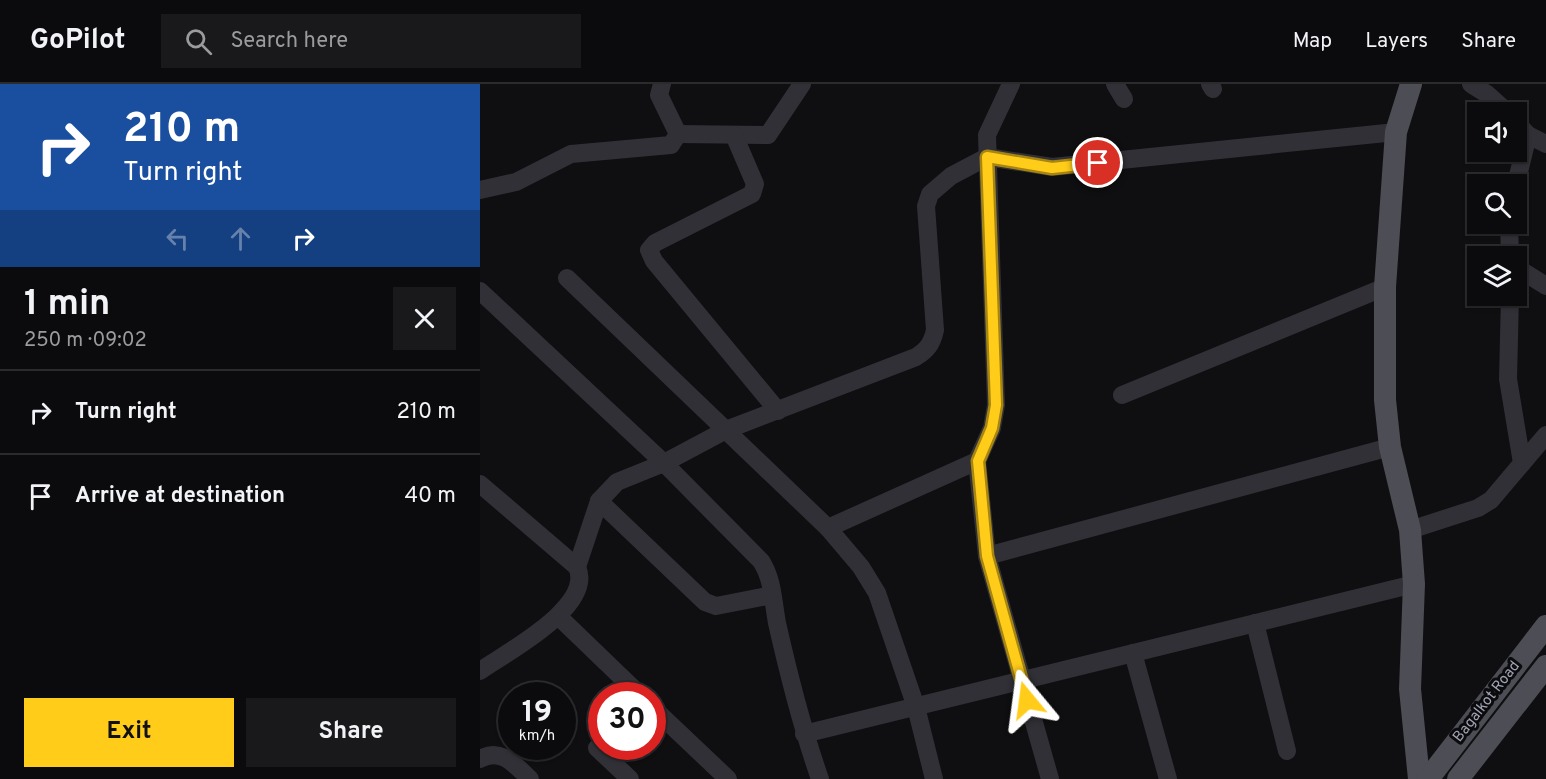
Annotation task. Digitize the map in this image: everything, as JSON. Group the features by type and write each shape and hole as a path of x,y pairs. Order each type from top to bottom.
{"main road":[{"path":"1411,84 1396,132 1385,287 1385,400 1390,447 1410,531 1414,584 1410,689 1419,779"},
{"name":"Bagalkot Road","path":"1428,779 1546,626"},
{"name":"Bagalkot Road","path":"1458,779 1546,666"}],"street":[{"path":"662,84 659,95 678,134"},
{"path":"678,134 768,135 802,84"},
{"path":"1011,84 990,124 987,135 996,405 992,428 978,461 987,556 1050,779"},
{"path":"1471,84 1496,102"},
{"path":"1527,131 1546,144"},
{"path":"578,567 599,501 616,482 664,463 726,430 916,357 925,351 933,342 935,330 926,206 930,194 951,176 987,157 1052,168 1396,132"},
{"path":"480,190 516,182 572,154 671,145 678,134"},
{"path":"735,135 755,184 752,194 655,243 649,250 654,261 778,411"},
{"path":"1527,274 1546,286"},
{"path":"567,278 828,528 868,576 877,593 916,707 934,779"},
{"path":"1122,395 1385,287"},
{"path":"480,291 664,463 761,561 770,582 804,734 820,779"},
{"path":"1510,306 1508,380 1522,463"},
{"path":"1410,531 1478,508 1491,500 1546,435"},
{"path":"987,556 1390,447"},
{"path":"828,528 978,461"},
{"path":"480,484 578,567 582,577 573,601 558,616 480,671"},
{"path":"599,501 705,602 716,606 772,595"},
{"path":"804,734 1414,584"},
{"path":"558,616 626,682"},
{"path":"1255,623 1287,751"},
{"path":"1133,653 1168,779"},
{"path":"666,720 728,779"},
{"path":"480,759 487,754 507,758 530,779"},
{"path":"610,760 630,779"}],"route":[{"path":"1027,700 987,556 978,461 992,428 996,405 987,157 1052,168 1098,163"}]}
